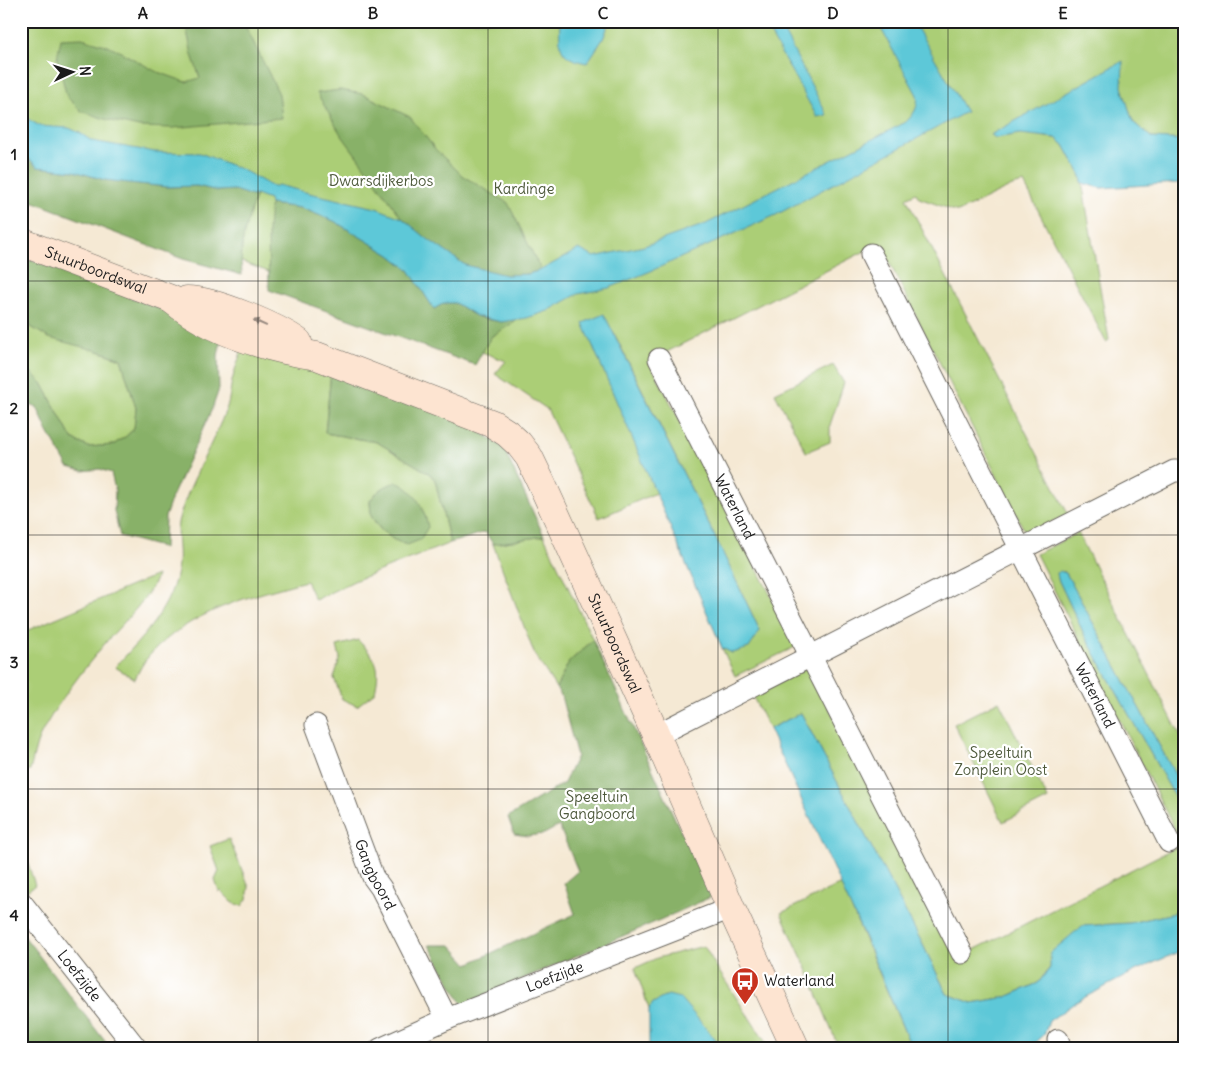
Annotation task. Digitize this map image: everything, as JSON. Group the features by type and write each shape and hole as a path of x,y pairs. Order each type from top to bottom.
{"street":[{"name":"Stuurboordswal","path":"21,242 171,299 186,312 229,333 289,352 317,356 477,417 507,433 519,444 529,457 541,482 796,1049"},
{"name":"Waterland","path":"871,254 1169,842"},
{"name":"Waterland","path":"659,358 962,953"},
{"path":"656,735 1174,471 1185,471"},
{"name":"Gangboord","path":"316,725 373,877 447,1019"},
{"name":"Loefzijde","path":"21,902 137,1049"},
{"name":"Loefzijde","path":"380,1049 447,1019 731,908"}],"green space":[{"name":"Kardinge","path":"21,21 1185,21 1185,140 1152,138 1133,122 1122,89 1040,136 1056,138 1064,145 1081,176 1109,340 1106,342 1024,183 1012,186 958,212 919,198 916,193 906,198 1068,514 1026,534 881,246 871,248 649,361 797,646 735,676 722,648 732,653 760,631 614,333 592,343 656,493 599,518 547,409 495,374 506,361 21,179"},
{"path":"185,21 243,21 279,94 282,118 173,128 139,127 81,111 67,97 57,58 61,39 82,38 112,47 155,71 186,82 200,78 192,55"},
{"name":"Dwarsdijkerbos","path":"340,90 363,94 410,117 436,150 463,176 508,203 541,270 528,274 506,276 465,265 428,240 402,218 340,133 317,93"},
{"path":"21,152 38,167 74,171 105,180 167,187 197,186 218,191 234,190 252,196 256,195 242,243 242,275 183,259 21,197"},
{"path":"270,204 301,208 334,221 390,255 409,270 434,309 447,303 452,303 476,316 487,319 502,321 519,319 491,337 475,365 269,290 268,230"},
{"path":"21,256 164,310 222,336 218,356 219,389 165,517 164,548 120,536 114,511 115,490 111,473 100,469 83,471 68,467 47,430 37,407 21,401 21,369 29,370 42,383 72,439 88,447 113,445 134,429 136,408 121,359 49,338 31,327 21,313"},
{"path":"21,313 31,327 121,359 136,408 134,429 113,445 88,447 72,439 42,383 29,370 21,369"},
{"path":"245,341 331,372 325,433 377,442 430,474 435,480 450,543 354,581 315,600 306,581 242,599 201,616 165,640 147,658 135,679 115,667 146,633 170,594 178,564 178,521 190,487 227,407 233,376","holes":["376,493 394,540 379,528 372,515 370,501"]},
{"path":"833,365 844,383 830,425 830,442 806,452 775,393"},
{"path":"331,372 463,420 503,447 544,536 493,544 485,532 450,543 435,480 430,474 377,442 325,433"},
{"path":"396,482 408,489 418,500 428,527 420,540 407,545 394,540 381,530 371,516 370,501 375,494"},
{"path":"1078,533 1185,745 1185,793 1066,573 1063,571 1058,579 1084,634 1185,815 1185,901 1174,913 1130,923 1082,926 1038,983 1006,997 972,1003 947,994 801,713 769,729 752,695 808,667 960,957 1176,847 1178,836 1036,554"},
{"path":"544,536 593,640 569,662 556,688 534,653 493,544"},
{"path":"157,575 143,600 107,641 61,700 39,738 30,771 21,772 21,633"},
{"path":"358,640 376,663 378,675 375,692 357,706 342,699 334,678 340,658 337,646"},
{"name":"Speeltuin Gangboord","path":"593,640 711,897 463,1005 429,945 451,945 468,964 575,914 564,883 578,871 559,826 544,834 528,836 514,834 508,817 564,783 577,756 561,696 556,688 569,662"},
{"name":"Speeltuin Zonplein Oost","path":"999,701 1048,799 1003,822 954,724"},
{"path":"229,839 249,887 247,899 242,906 232,902 221,891 219,892 215,880 219,871 210,846"},
{"path":"21,842 35,885 27,891 21,883"},
{"path":"841,884 912,1049 839,1049 807,969 781,913"},
{"path":"21,932 111,1049 25,1049 21,1046"},
{"path":"704,946 770,1049 724,1049 703,1025 653,1003 649,1009 635,968 657,958"}],"water":[{"path":"560,21 610,21 603,39 587,63 570,58 562,50 560,44"},
{"path":"763,21 778,21 827,115 817,117"},
{"path":"877,21 913,21 966,112 776,215 609,288 578,294 548,311 527,318 501,322 476,316 455,303 444,303 434,309 409,270 390,255 334,221 301,208 270,204 269,200 234,190 218,191 197,186 167,187 129,183 105,180 74,171 38,167 21,152 21,115 40,126 69,128 92,141 155,152 200,153 243,170 273,187 278,185 376,208 402,218 465,265 506,275 528,274 541,270 579,249 594,257 644,246 706,224 906,122 915,110 917,95"},
{"path":"1123,61 1122,87 1133,122 1152,138 1185,140 1185,185 1178,183 1101,188 1082,183 1081,176 1064,145 1056,138 1020,134 996,138 990,135"},
{"path":"604,314 760,631 749,648 732,653 722,648 583,323"},
{"path":"1060,571 1066,573 1185,793 1185,815 1084,634 1058,579 1057,573"},
{"path":"801,713 947,994 972,1003 1006,997 1038,983 1050,968 1050,953 1082,926 1130,923 1174,913 1185,901 1185,949 1135,971 1076,1002 1049,1021 1044,1035 1034,1044 1018,1049 912,1049 865,938 769,729"},
{"path":"668,995 680,998 724,1049 649,1049 649,1009 653,1003"}],"place":[{"name":"Waterland","path":"745,1005"}]}
